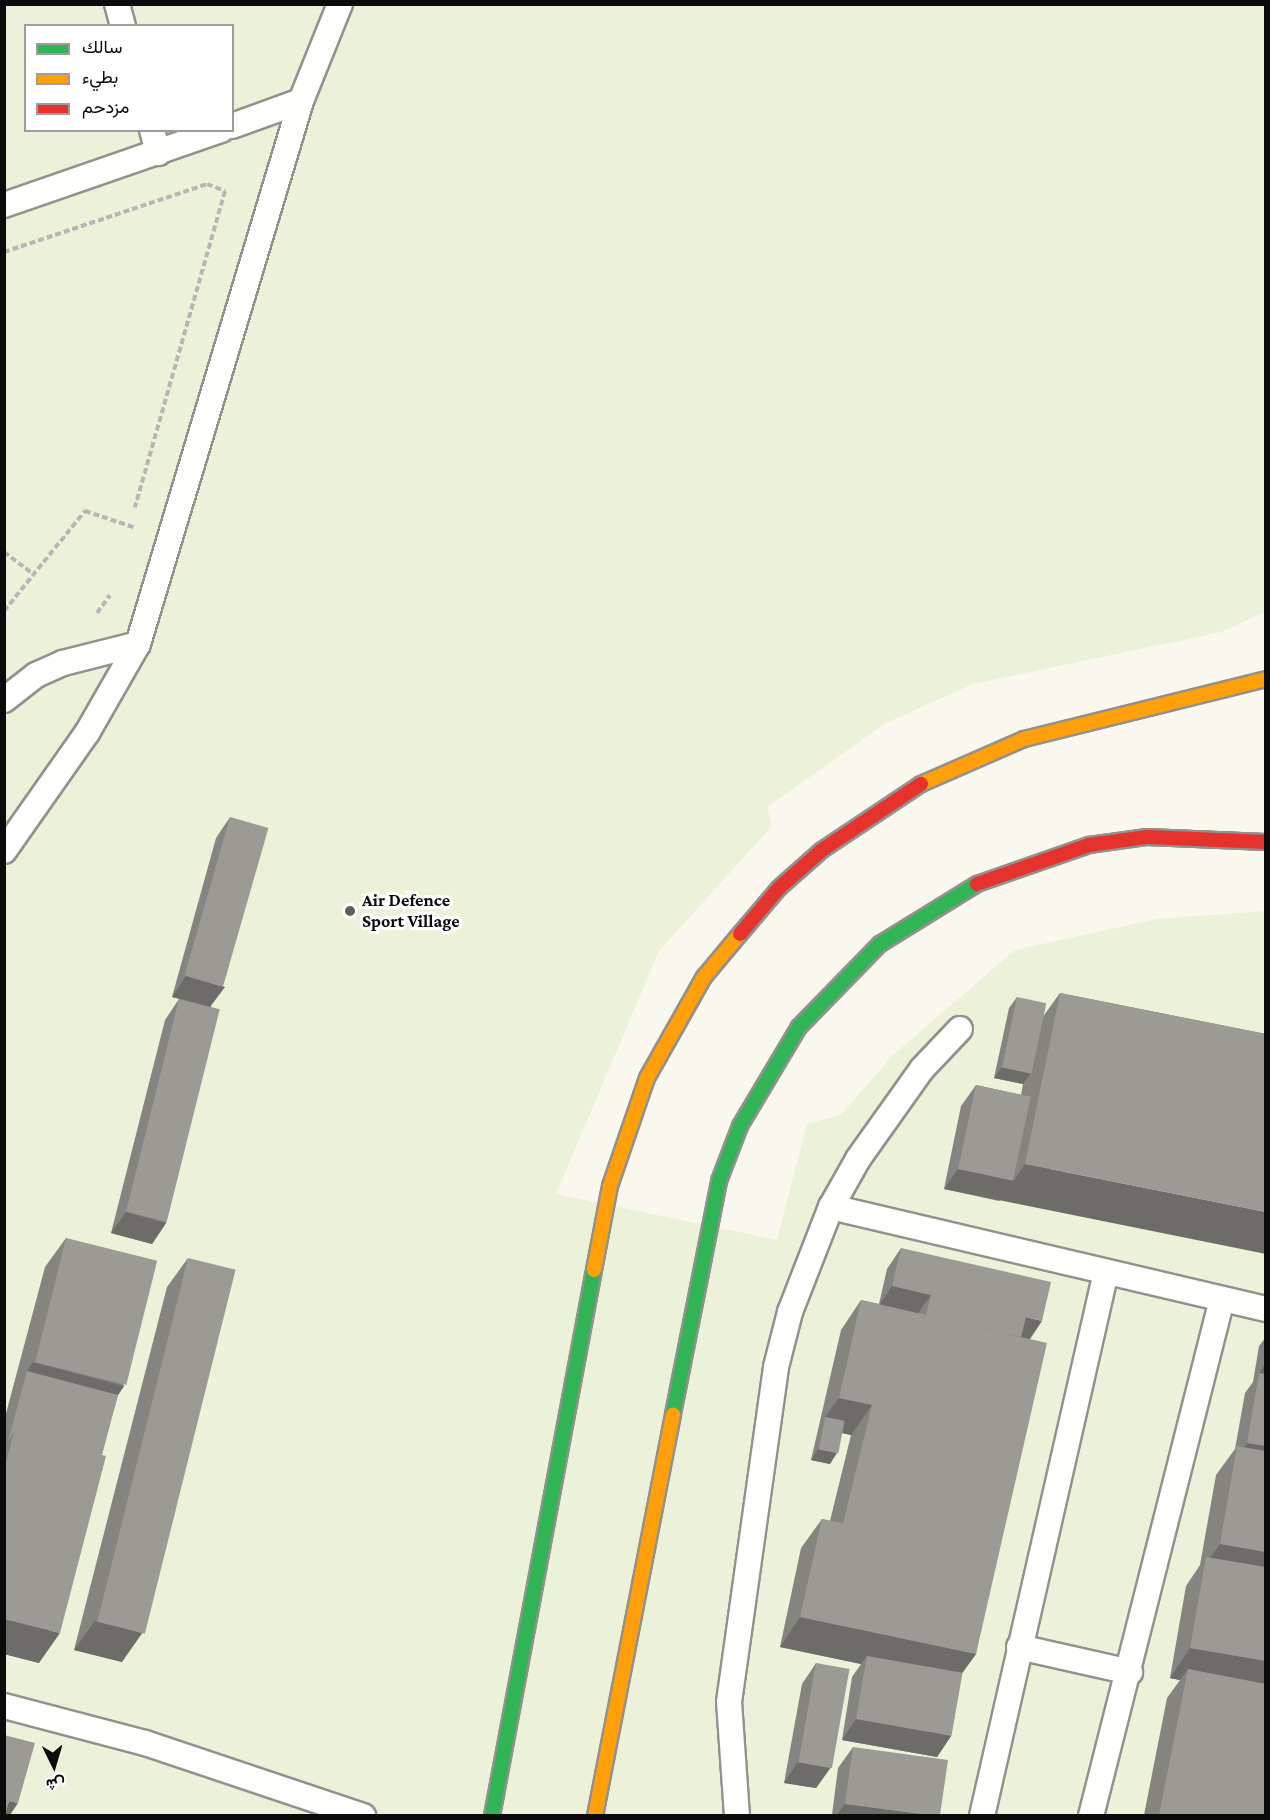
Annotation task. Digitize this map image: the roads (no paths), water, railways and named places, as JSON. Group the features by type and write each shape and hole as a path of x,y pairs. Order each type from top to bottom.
{"highway":[{"path":"492,1815 610,1186 647,1078 704,977 796,873 868,816 918,785 1024,739 1266,679"},
{"path":"595,1815 719,1181 740,1126 799,1027 880,944 979,883 1089,845 1147,837 1266,842"}],"lane":[{"path":"117,4 122,24"},
{"path":"4,851 87,733 138,644 301,102 340,4"},
{"path":"234,125 301,102"},
{"path":"4,205 155,142 210,132"},
{"path":"4,700 54,667 138,644"},
{"path":"737,1815 729,1702 776,1367 790,1312 831,1207 888,1113 960,1029"},
{"path":"831,1207 1266,1309"},
{"path":"982,1815 1106,1272"},
{"path":"1090,1815 1130,1672 1222,1299"},
{"path":"1019,1647 1130,1672"},
{"path":"4,1707 145,1743 363,1815"}],"place":[{"name":"Air Defence Sport Village","path":"350,911"}]}
